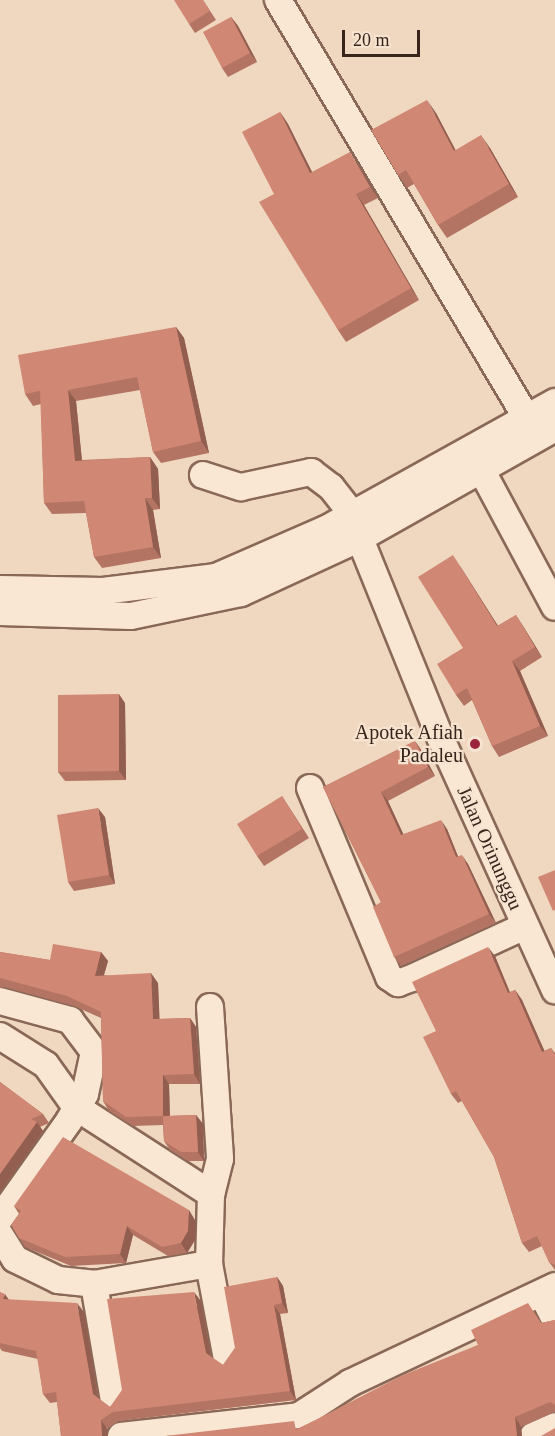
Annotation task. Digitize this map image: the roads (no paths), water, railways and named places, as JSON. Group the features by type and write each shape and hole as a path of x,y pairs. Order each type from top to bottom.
{"street":[{"path":"278,0 540,428"},
{"path":"0,589 172,587 274,556 482,471 540,428 555,402"},
{"path":"0,612 131,616 203,603 278,579 355,523 540,428"},
{"path":"482,471 555,607"},
{"name":"Jalan Orinunggu","path":"203,475 241,488 311,472 332,487 355,523 525,926 555,990"},
{"path":"310,788 389,977 398,983 525,926"},
{"path":"0,1001 69,1020 85,1036 94,1052 76,1107 0,1218"},
{"path":"210,1007 220,1159 212,1194 209,1264 227,1359"},
{"path":"0,1036 46,1065 76,1107 212,1194"},
{"path":"0,1235 15,1259 34,1271 94,1284 209,1264"},
{"path":"94,1284 114,1401"},
{"path":"136,1435 299,1416 350,1383 548,1290 555,1320"},
{"path":"533,1436 555,1426"}],"place":[{"name":"Apotek Afiah Padaleu","path":"475,744"}]}
